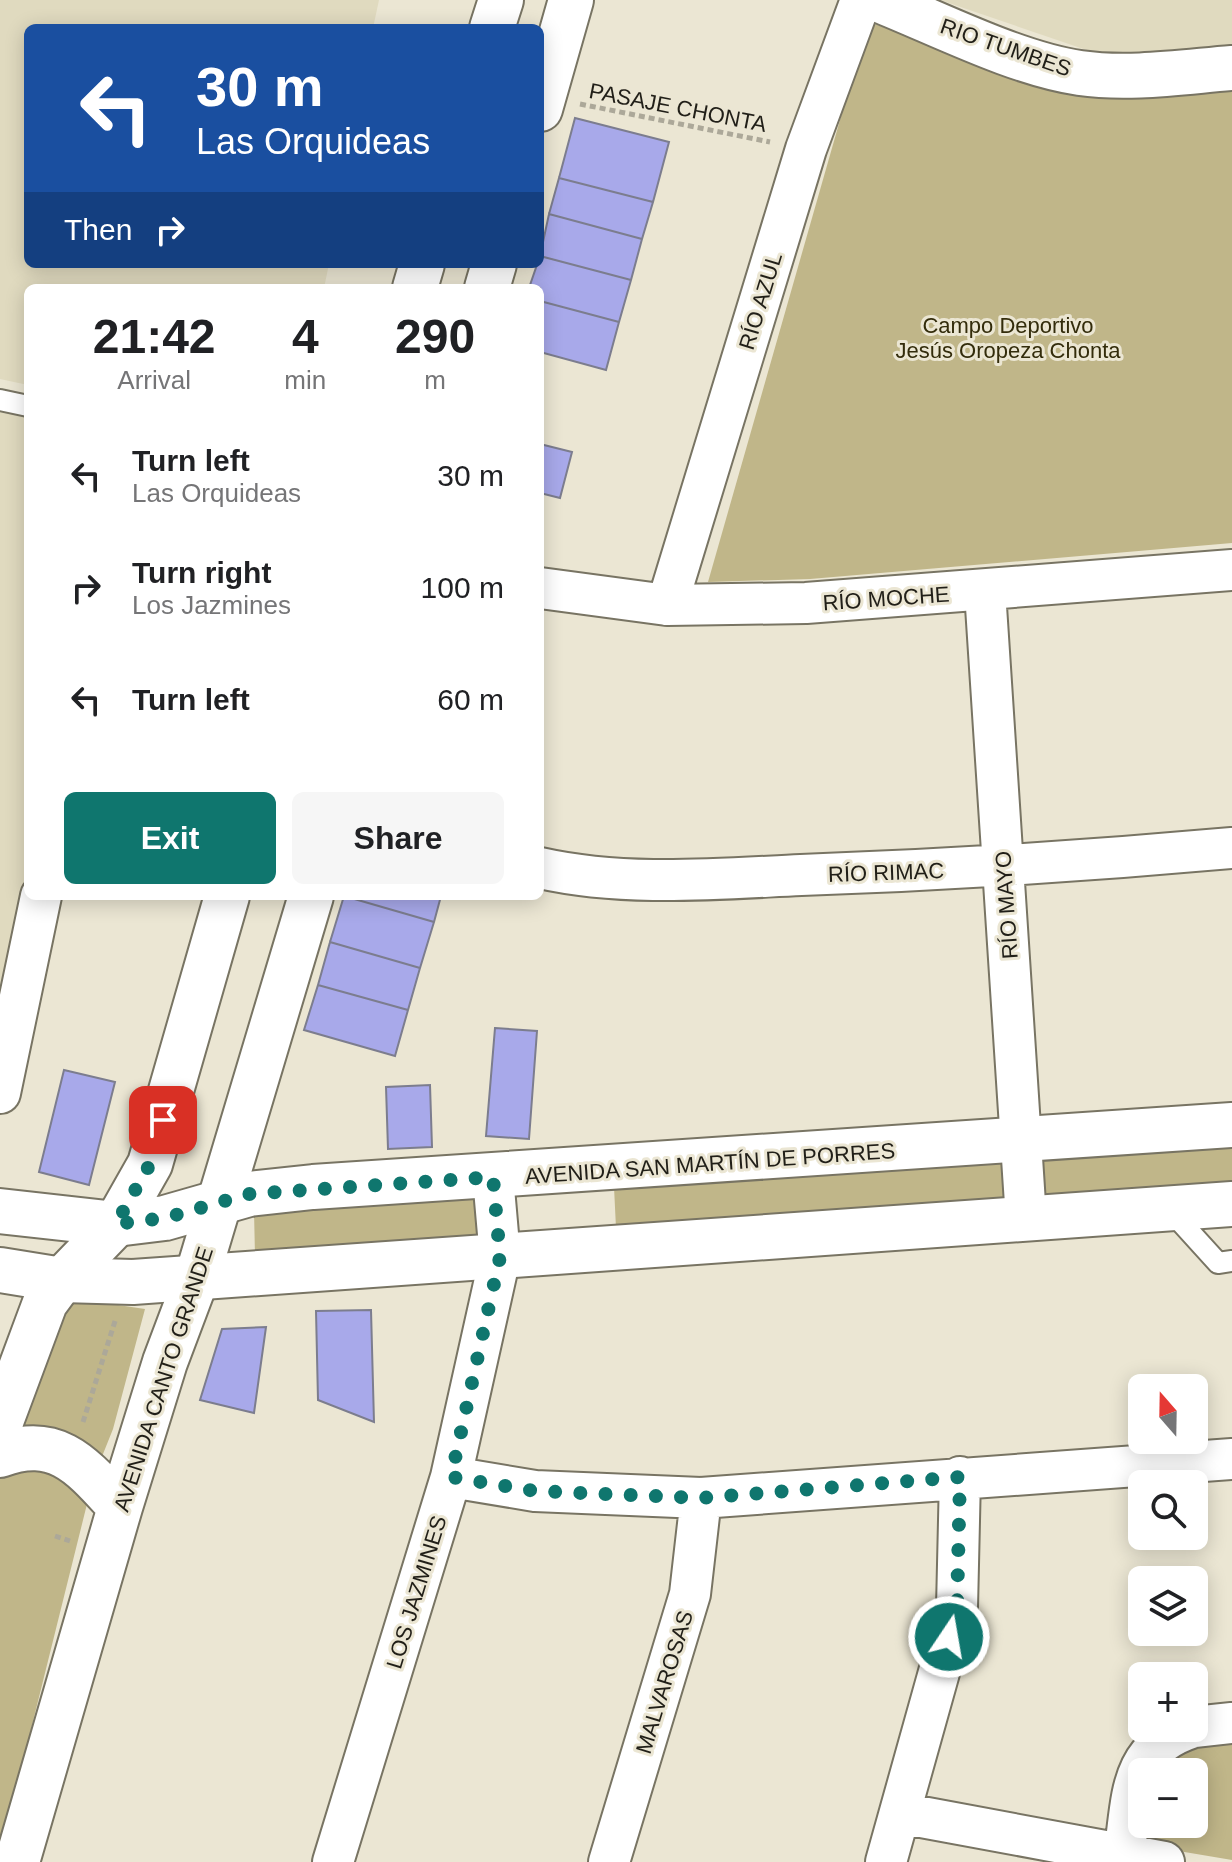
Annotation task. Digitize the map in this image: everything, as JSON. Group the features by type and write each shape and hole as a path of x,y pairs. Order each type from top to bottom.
{"main road":[{"path":"493,24 501,0"},
{"path":"544,78 571,0"},
{"name":"RIO TUMBES","path":"879,0 1046,66 1081,74 1153,74 1232,68"},
{"path":"0,1424 45,1303 62,1280 116,1224 150,1164 226,900"},
{"name":"AVENIDA CANTO GRANDE","path":"17,1862 120,1507 165,1362 197,1277 310,900"},
{"name":"AVENIDA SAN MARTÍN DE PORRES","path":"0,1211 116,1224 165,1218 249,1194 313,1187 1022,1142 1232,1125"},
{"path":"0,1270 62,1280 133,1282 1232,1204"},
{"path":"0,1455 35,1447 68,1456 120,1507"}],"street":[{"name":"RÍO AZUL","path":"667,605 806,149 861,0"},
{"name":"RÍO MOCHE","path":"544,589 667,605 806,603 1232,570"},
{"name":"RÍO MAYO","path":"985,591 1026,1219"},
{"name":"RÍO RIMAC","path":"544,869 579,877 665,881 1003,868 1232,848"},
{"path":"0,1093 7,1028 40,900"},
{"name":"LOS JAZMINES","path":"333,1862 451,1477 500,1257 493,1177"},
{"path":"451,1477 535,1491 701,1498 1232,1459"},
{"path":"886,1862 957,1608 960,1477"},
{"name":"MALVAROSAS","path":"609,1862 690,1594 701,1498"},
{"path":"1208,1726 1232,1723"},
{"path":"1124,1855 1136,1780 1144,1756 1163,1742"},
{"path":"900,1813 1164,1862"}],"lane":[{"path":"0,400 24,405"},
{"path":"1169,1209 1218,1263 1232,1261"}],"path":[{"name":"PASAJE CHONTA","path":"544,78 806,149"},
{"path":"68,1456 88,1413 116,1317"}],"shaded area":[{"path":"0,0 379,0 374,24 24,24 24,268 328,268 325,284 24,284 24,384 0,379"},
{"path":"940,0 1232,0 1232,48 1110,58"},
{"path":"0,403 24,408 24,900 27,900 0,1014"}],"green space":[{"name":"Campo Deportivo Jesús Oropeza Chonta","path":"868,22 1076,90 1232,89 1232,543 810,579 708,582"},
{"path":"1232,1148 1232,1189 616,1228 614,1187"},
{"path":"472,1198 479,1222 470,1243 255,1256 254,1211"},
{"path":"57,1296 145,1309 113,1429 99,1464 6,1436"},
{"path":"43,1458 83,1493 87,1504 0,1854 0,1469"},
{"path":"1232,1740 1232,1860 1143,1845 1143,1838 1208,1838 1208,1758 1169,1758 1189,1742"}],"building":[{"path":"575,118 669,142 653,202 559,178"},
{"path":"559,178 653,202 642,239 549,214"},
{"path":"549,214 642,239 631,280 544,257"},
{"path":"544,257 631,280 619,322 544,302 544,284 530,284 536,268 544,268"},
{"path":"544,302 619,322 606,370 544,353"},
{"path":"544,445 572,452 560,498 544,494"},
{"path":"343,900 358,900 434,922 420,968 330,942"},
{"path":"358,900 440,900 434,922"},
{"path":"330,942 420,968 408,1010 318,985"},
{"path":"318,985 408,1010 395,1056 304,1030"},
{"path":"495,1028 537,1031 529,1139 486,1136"},
{"path":"64,1070 115,1082 89,1185 39,1172"},
{"path":"430,1085 432,1147 388,1149 386,1087"},
{"path":"371,1310 374,1422 318,1400 316,1311"},
{"path":"266,1327 254,1413 200,1400 222,1329"}],"route":[{"path":"163,1120 150,1164 116,1224 165,1218 249,1194 313,1187 493,1177 500,1257 451,1477 535,1491 701,1498 960,1477 957,1608 949,1637"}]}
